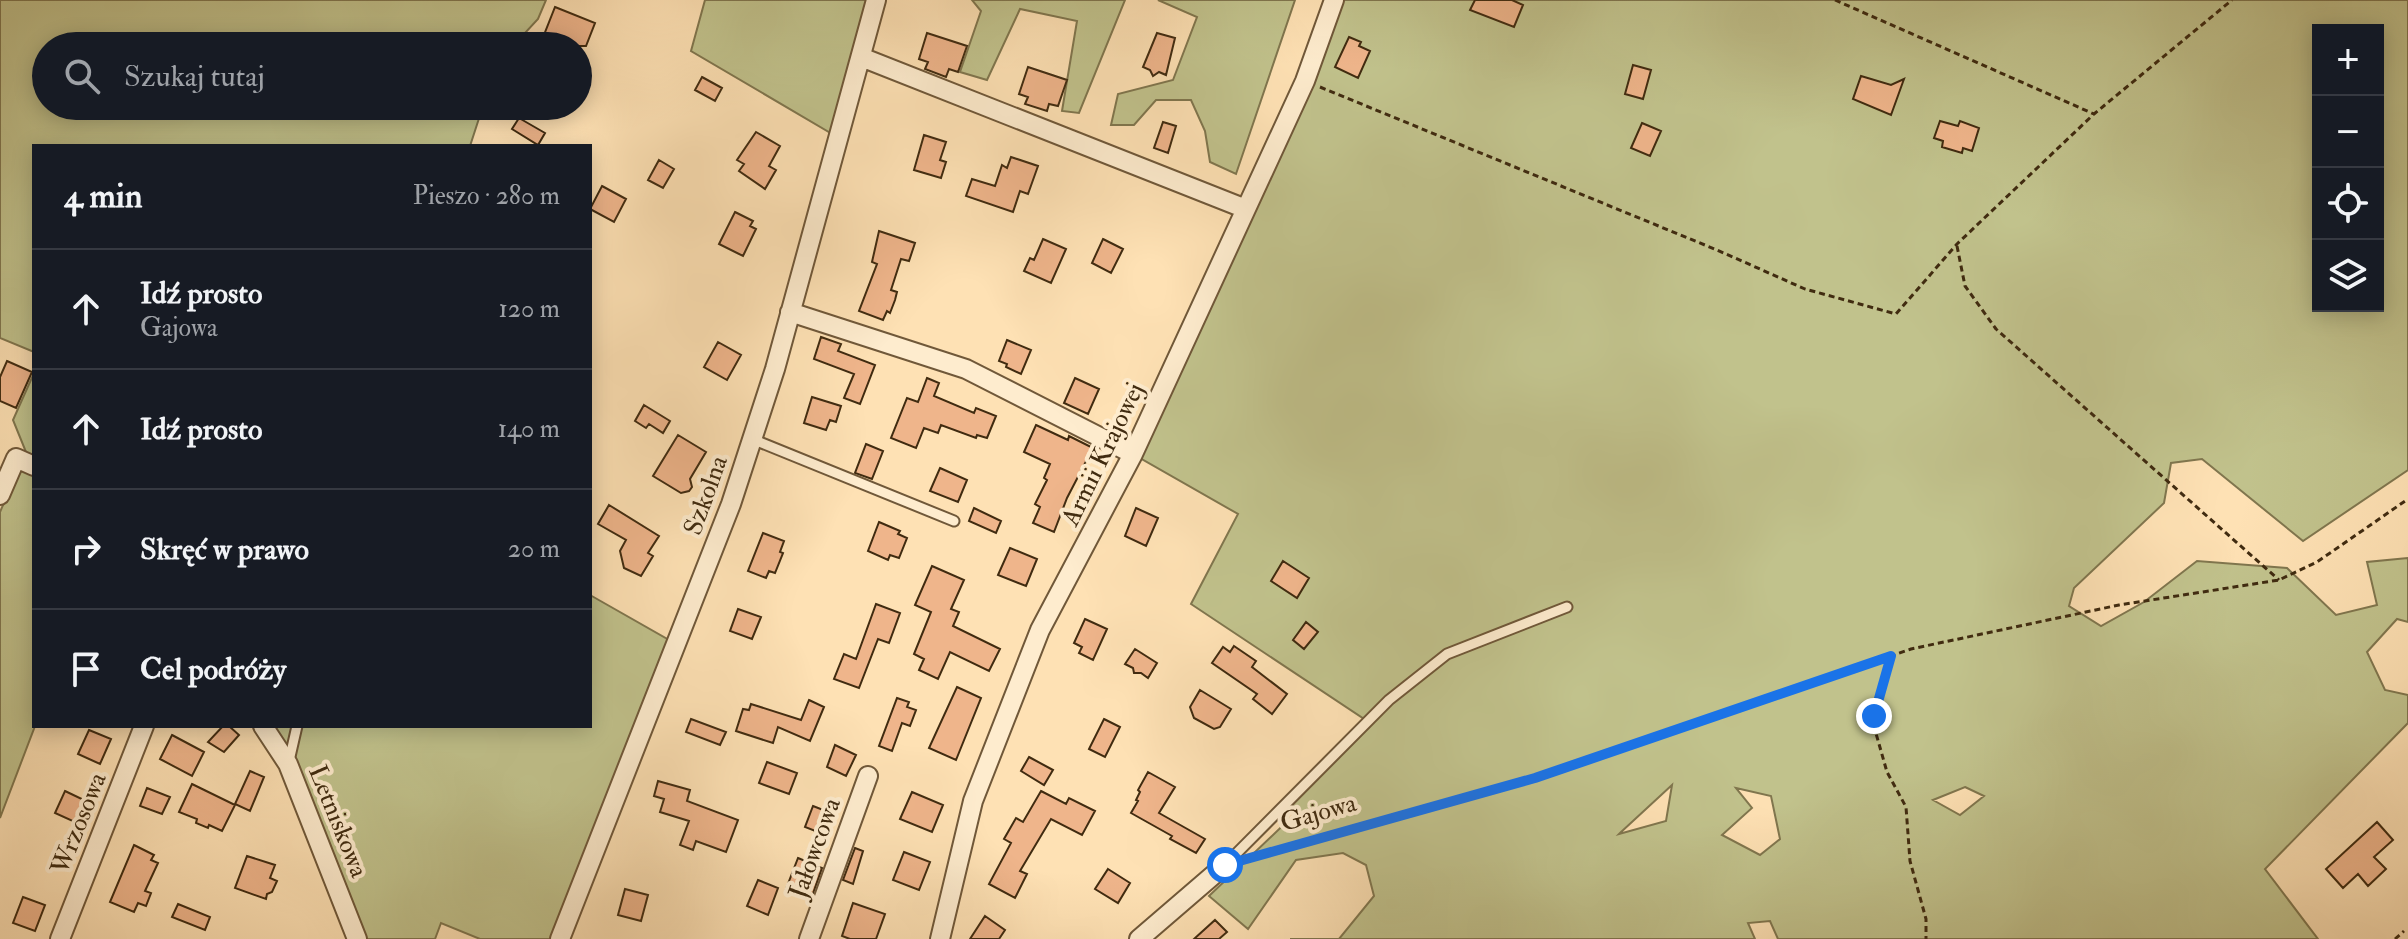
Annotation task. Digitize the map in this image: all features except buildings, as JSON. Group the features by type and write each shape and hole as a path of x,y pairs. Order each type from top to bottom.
{"street":[{"name":"Szkolna","path":"560,939 731,504 775,369 876,0"},
{"name":"Armii Krajowej","path":"940,939 973,801 1040,630 1133,454 1305,81 1334,0"},
{"path":"861,57 1246,209"},
{"path":"790,312 966,369 1133,454"},
{"path":"0,495 16,458 32,465"},
{"name":"Wrzosowa","path":"60,939 143,728"},
{"name":"Letniskowa","path":"264,728 288,764 357,939"},
{"name":"Jałowcowa","path":"809,939 868,776"},
{"path":"1139,939 1225,865"}],"lane":[{"path":"752,439 954,521"},
{"path":"1225,865 1389,700 1447,654 1567,607"},
{"path":"288,764 297,728"}],"path":[{"path":"1835,0 2094,114"},
{"path":"1305,81 1805,289 1896,314 1957,244 2094,114 2232,0"},
{"path":"1957,244 1965,286 1996,329 2279,580"},
{"name":"Gajowa","path":"1225,865 1535,778 1911,649 2119,605 2279,580 2317,562 2408,499"},
{"path":"1891,656 1874,716 1875,730 1887,772 1906,807 1910,861 1926,919 1926,939"},
{"path":"2395,939 2404,931"}],"green space":[{"path":"0,0 546,0 538,19 526,32 32,32 32,120 478,120 471,144 32,144 32,351 0,338"},
{"path":"705,0 876,0 839,138 691,51"},
{"path":"972,0 1125,0 1079,113 1062,111 1077,21 1020,9 987,80 960,72 981,11"},
{"path":"1158,0 1295,0 1236,174 1210,162 1205,131 1191,100 1156,100 1134,125 1111,125 1118,94 1173,80 1197,17"},
{"path":"1334,0 2408,0 2408,470 2303,541 2202,459 2171,463 2164,503 2074,588 2069,606 2101,626 2144,602 2197,561 2287,568 2336,615 2377,605 2367,562 2408,558 2408,622 2397,619 2367,652 2385,690 2408,695 2408,723 2265,869 2318,939 1778,939 1770,921 1748,923 1755,939 1339,939 1374,896 1366,865 1343,853 1296,860 1248,929 1209,896 1297,812 1286,801 1367,721 1191,604 1238,514 1133,454","holes":["1672,785 1666,821 1619,834","1965,787 1984,796 1960,815 1933,800","1736,788 1771,796 1780,839 1760,855 1722,835 1752,808"]},
{"path":"32,377 34,728 0,818 0,512 26,452 13,420"},
{"path":"592,596 676,644 560,939 480,939 441,923 435,939 357,939 264,728 592,728"}],"route":[{"path":"1225,865 1535,778 1891,656 1874,716"}]}
